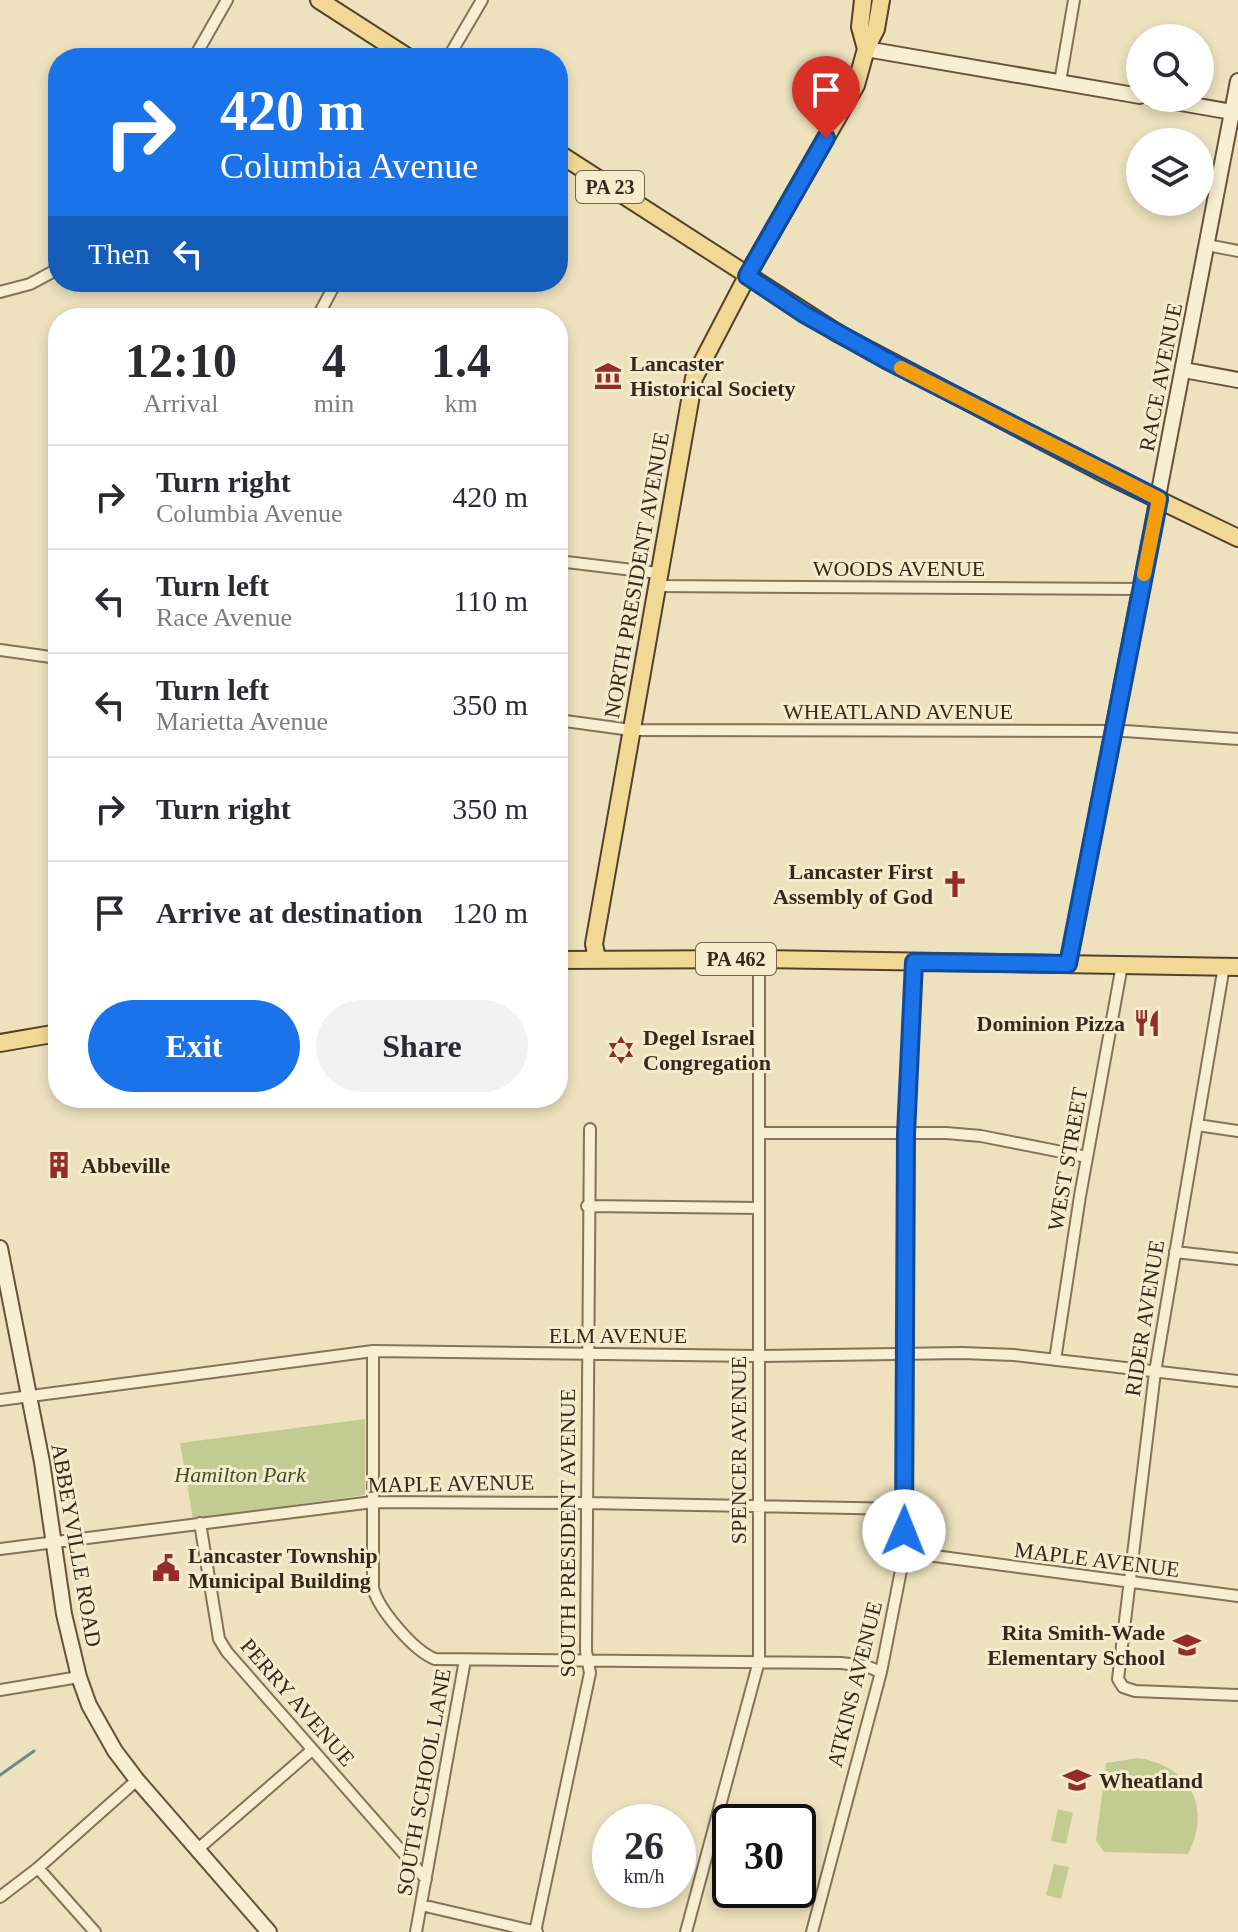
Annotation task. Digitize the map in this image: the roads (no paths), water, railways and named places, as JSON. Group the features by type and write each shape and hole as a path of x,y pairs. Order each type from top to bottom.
{"main road":[{"path":"319,0 393,48"},
{"name":"NORTH PRESIDENT AVENUE","path":"863,0 860,27 866,49"},
{"name":"NORTH PRESIDENT AVENUE","path":"597,959 594,944 691,388 701,362 747,276 860,75 866,49 876,29 881,0"},
{"name":"PA 23","path":"568,160 804,314 886,360 1238,538"},
{"name":"PA 462","path":"568,960 759,959 1231,966"},
{"path":"0,1043 48,1035"}],"street":[{"path":"200,48 227,0"},
{"path":"454,48 482,0"},
{"path":"1060,82 1074,0"},
{"path":"866,49 1126,94"},
{"name":"RACE AVENUE","path":"1068,964 1235,112 1238,81"},
{"path":"1214,108 1235,112"},
{"path":"1207,245 1238,251"},
{"path":"0,292 30,284 48,274"},
{"path":"1184,370 1238,380"},
{"name":"WOODS AVENUE","path":"568,563 657,580 1141,589"},
{"path":"0,650 48,657"},
{"name":"WHEATLAND AVENUE","path":"568,721 631,730 1114,731 1238,739"},
{"name":"SPENCER AVENUE","path":"686,1932 759,1661 759,959"},
{"name":"ATKINS AVENUE","path":"812,1932 881,1672 904,1552 906,1134 914,962"},
{"name":"WEST STREET","path":"1055,1360 1122,965"},
{"name":"RIDER AVENUE","path":"1231,966 1197,1125 1155,1372 1118,1679 1123,1687 1135,1691 1238,1695"},
{"path":"1197,1125 1238,1131"},
{"name":"SOUTH PRESIDENT AVENUE","path":"535,1932 590,1673 586,1651 587,1206 590,1129"},
{"path":"759,1133 981,1136 1087,1157"},
{"path":"587,1206 759,1208"},
{"name":"ABBEYVILLE ROAD","path":"0,1248 64,1614 79,1677 101,1728 137,1780 269,1932"},
{"path":"1175,1252 1238,1259"},
{"name":"ELM AVENUE","path":"0,1400 373,1351 758,1356 962,1353 1055,1360 1238,1381"},
{"name":"SOUTH SCHOOL LANE","path":"373,1351 371,1572 375,1595 409,1641 422,1652 435,1659 465,1660 416,1932"},
{"name":"MAPLE AVENUE","path":"0,1549 373,1502 905,1509"},
{"name":"PERRY AVENUE","path":"200,1523 219,1639 227,1652 426,1879"},
{"name":"MAPLE AVENUE","path":"904,1552 1238,1596"},
{"path":"465,1660 759,1661 852,1664 881,1672"},
{"path":"0,1690 79,1677"},
{"path":"198,1849 312,1750"},
{"path":"0,1897 38,1868 137,1780"},
{"path":"38,1868 95,1932"},
{"path":"421,1905 535,1932"}],"waterway":[{"path":"0,1775 34,1751"}],"place":[{"name":"Lancaster Historical Society","path":"608,376"},
{"name":"Lancaster First Assembly of God","path":"955,884"},
{"name":"Dominion Pizza","path":"1147,1023"},
{"name":"Degel Israel Congregation","path":"621,1050"},
{"name":"Abbeville","path":"59,1165"},
{"name":"Lancaster Township Municipal Building","path":"166,1568"},
{"name":"Rita Smith-Wade Elementary School","path":"1187,1645"},
{"name":"Wheatland","path":"1077,1780"}],"park label":[{"name":"Hamilton Park","path":"240,1474"}]}
